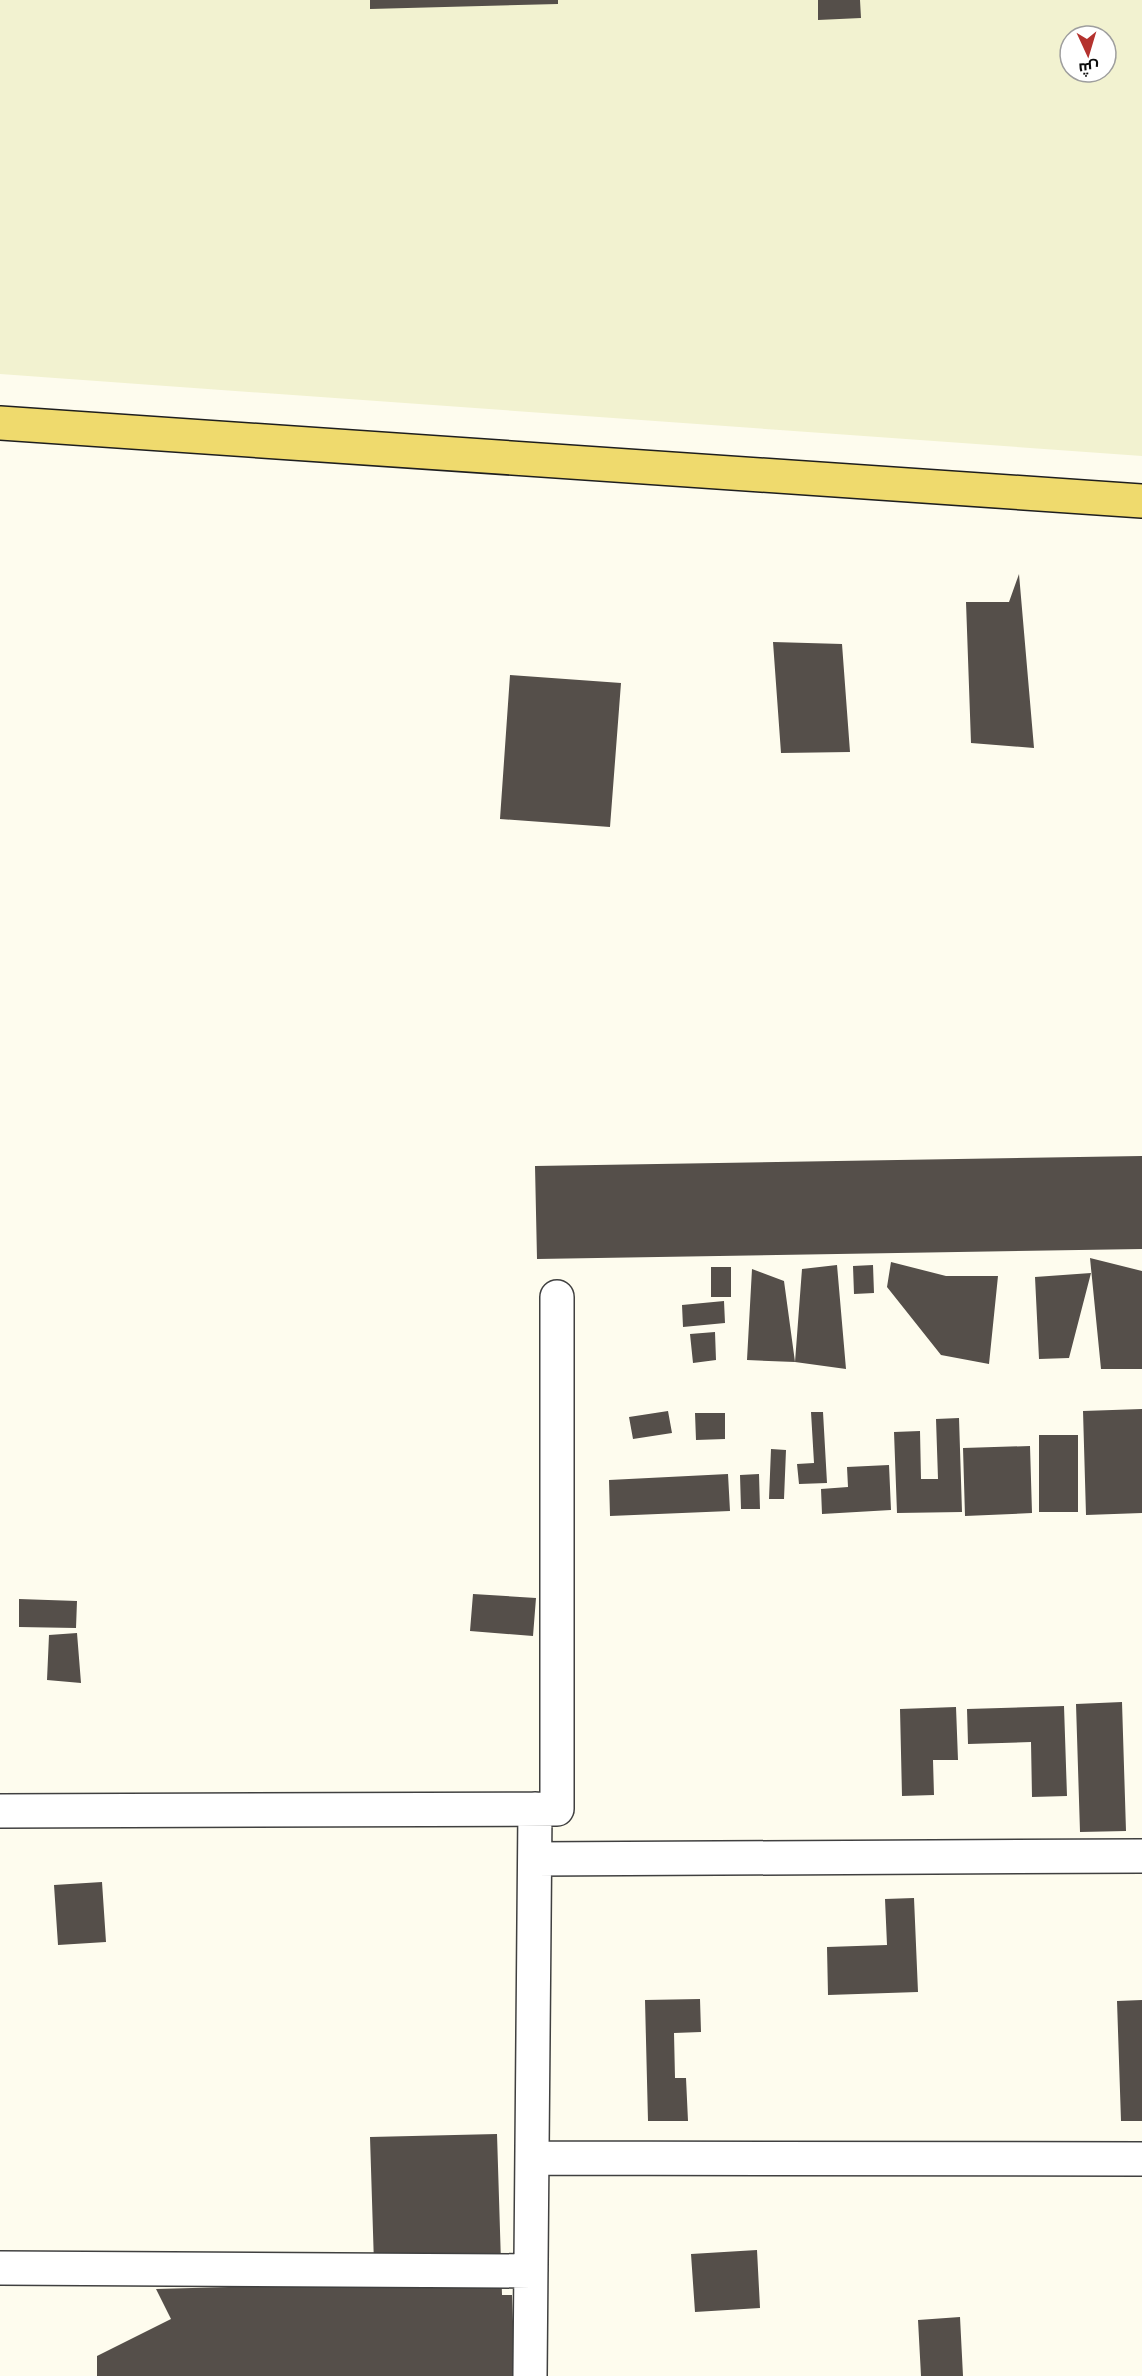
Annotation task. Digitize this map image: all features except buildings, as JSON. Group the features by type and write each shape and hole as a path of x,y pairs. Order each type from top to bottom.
{"main road":[{"path":"0,423 1142,501"}],"street":[{"path":"0,1811 557,1809 557,1297"},
{"path":"530,2376 535,1809"},
{"path":"535,1859 1142,1856"},
{"path":"532,2158 1142,2159"},
{"path":"0,2268 531,2271"}],"green space":[{"path":"0,0 1142,0 1142,456 0,374"}]}
